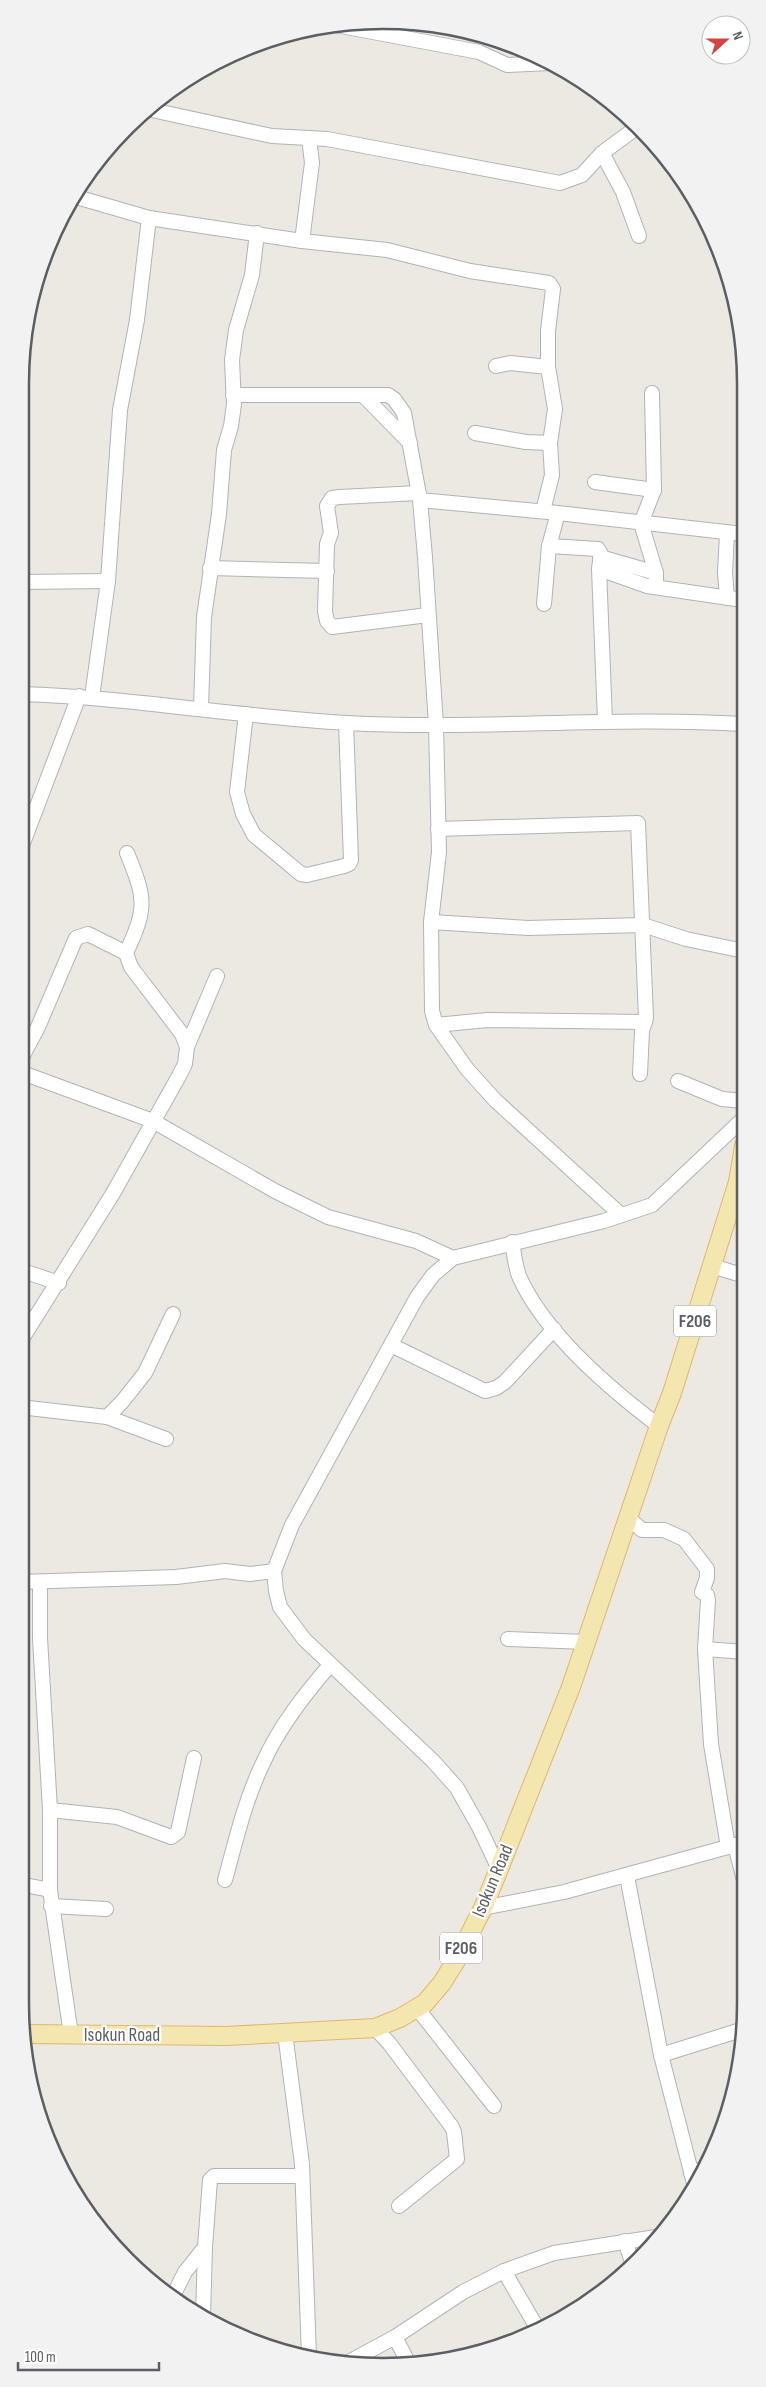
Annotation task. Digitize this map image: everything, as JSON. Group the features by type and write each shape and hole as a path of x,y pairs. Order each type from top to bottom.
{"main road":[{"name":"F206","path":"632,1507 672,1393 737,1185"},
{"name":"Isokun Road","path":"31,2034 71,2035 92,2033 226,2036 361,2027 375,2028 425,2003 442,1983 457,1959 483,1908 571,1688 632,1507"}],"street":[{"path":"362,30 471,50 507,65 537,64"},
{"path":"156,111 272,136 326,139 560,183 582,175 602,152 631,131"},
{"path":"302,241 312,163 309,138"},
{"path":"312,163 326,139"},
{"path":"602,152 623,192 639,236"},
{"path":"81,198 149,218 302,241 387,250 470,271 549,283 553,289 548,331 548,367 556,409 550,443 552,475 543,511"},
{"path":"29,830 85,697 108,581 120,410 137,320 149,218"},
{"path":"201,708 204,617 219,514 224,450 232,419 232,360 236,330 252,275 257,234"},
{"path":"496,366 510,363 548,367"},
{"path":"652,393 654,490 641,523 656,580"},
{"path":"233,395 388,395 394,399 404,413 419,497 436,725 439,852 431,922 432,1011 436,1025 467,1069 495,1100 621,1216"},
{"path":"363,395 392,423 401,436 410,443"},
{"path":"392,423 407,428"},
{"path":"475,433 526,442 550,443"},
{"path":"595,482 654,490"},
{"path":"428,615 332,627 327,620 325,611 327,544 331,533 327,506 332,498 419,497 737,534"},
{"path":"544,604 549,546 558,513"},
{"path":"727,533 725,573 727,598"},
{"path":"549,546 598,549 601,554 599,563 605,721"},
{"path":"599,563 656,580 737,599"},
{"path":"210,568 327,571"},
{"path":"29,582 108,581"},
{"path":"413,617 427,587"},
{"path":"29,694 85,697 346,723 436,725 697,721 737,724"},
{"path":"246,714 236,792 243,814 254,836 296,871 307,875 344,866 349,864 351,860 346,723"},
{"path":"438,830 638,824 645,1022 642,1031 640,1074"},
{"path":"127,853 140,884 142,912 126,953 131,967 182,1034 187,1047"},
{"path":"431,922 528,928 643,925 686,939 737,950"},
{"path":"29,1044 38,1028 76,938 83,934 88,934 126,953"},
{"path":"29,1325 59,1283 112,1195 185,1064 187,1047 218,976"},
{"path":"436,1025 487,1020 645,1022"},
{"path":"29,1075 153,1121 275,1191 328,1217 416,1241 453,1258"},
{"path":"678,1081 722,1099 737,1100"},
{"path":"499,1869 457,1788 433,1761 330,1665 296,1629 280,1606 274,1571 292,1525 417,1297 433,1275 453,1258 621,1216 652,1205 737,1125"},
{"path":"512,1242 518,1274 526,1290 554,1329 614,1392 659,1426"},
{"path":"712,1266 737,1274"},
{"path":"29,1273 59,1283"},
{"path":"107,1417 122,1402 145,1373 173,1314"},
{"path":"391,1345 485,1391 496,1388 505,1382 554,1329"},
{"path":"29,1409 107,1417 166,1439"},
{"path":"483,1908 564,1892 736,1845 711,1744 705,1649 708,1600 702,1592 707,1578 707,1569 704,1562 684,1539 664,1530 642,1530 633,1522 632,1507"},
{"path":"29,1582 176,1577 225,1571 250,1574 274,1571"},
{"path":"40,1583 40,1638 50,1810 51,1906 71,2035"},
{"path":"508,1639 586,1642"},
{"path":"705,1649 737,1651"},
{"path":"225,1880 245,1808 263,1762 303,1697 330,1665"},
{"path":"50,1810 117,1817 171,1837 178,1832 194,1758"},
{"path":"627,1876 661,2055 692,2177"},
{"path":"29,1886 50,1890"},
{"path":"51,1906 106,1909"},
{"path":"418,2008 494,2106"},
{"path":"375,2028 389,2043 454,2132 456,2160 399,2206"},
{"path":"661,2055 736,2032"},
{"path":"285,2033 302,2176 309,2350"},
{"path":"691,2173 695,2171"},
{"path":"203,2309 210,2180 214,2176 302,2176"},
{"path":"358,2357 395,2337 463,2292 504,2271 554,2253 649,2238"},
{"path":"625,2242 630,2257"},
{"path":"175,2291 185,2272 205,2247"},
{"path":"504,2271 535,2324"},
{"path":"395,2337 405,2357"}]}
